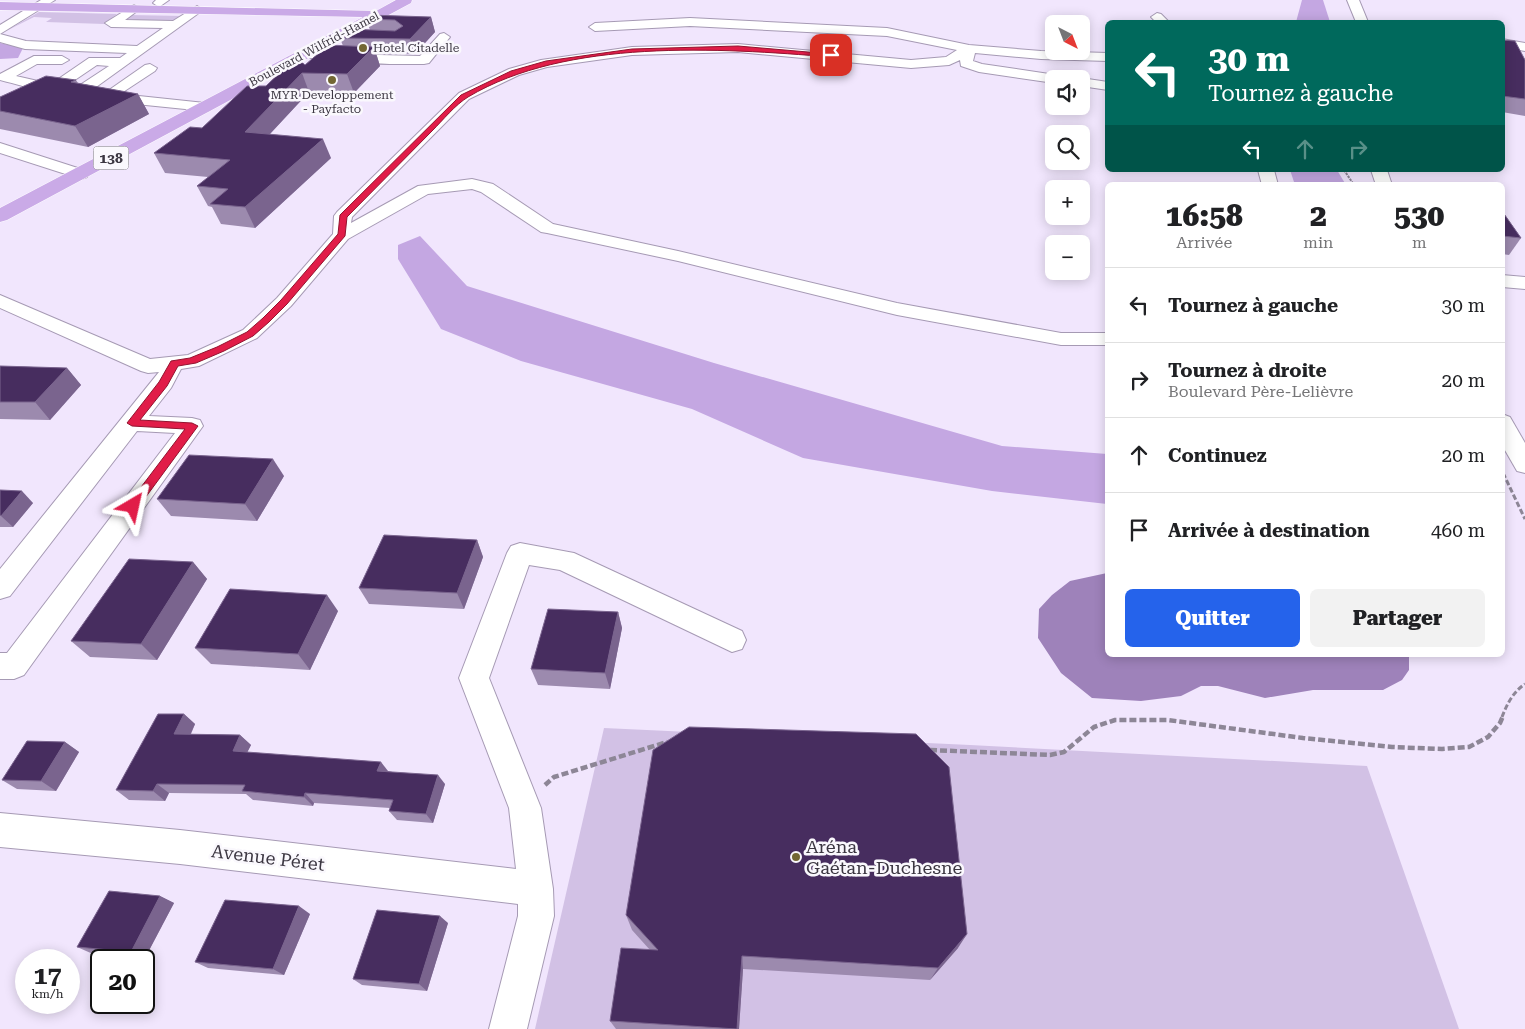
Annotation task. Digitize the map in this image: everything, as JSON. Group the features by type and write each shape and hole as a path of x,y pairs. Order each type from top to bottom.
{"main road":[{"path":"68,0 161,1 376,9"},
{"name":"Boulevard Wilfrid-Hamel","path":"222,98 283,58 338,31 376,9 406,0"},
{"path":"0,6 44,9 298,13 376,9"},
{"path":"298,13 337,19 338,31"},
{"name":"Boulevard Wilfrid-Hamel","path":"0,216 306,53 338,31"}],"street":[{"path":"1353,0 1361,20"},
{"path":"3,30 44,9"},
{"path":"3,30 44,9"},
{"path":"134,9 111,23 176,25"},
{"path":"80,92 197,10"},
{"path":"595,28 690,22 877,31 969,49 1041,55 1105,56"},
{"path":"3,30 25,45 140,50"},
{"path":"338,31 361,38"},
{"path":"306,53 338,58 424,60 444,37"},
{"path":"1505,44 1525,47"},
{"path":"342,235 343,216 464,96 514,72 546,63 632,51 738,48 911,64 949,61 969,49"},
{"path":"969,49 966,63 979,68 1045,77"},
{"path":"123,62 34,60 4,77 53,89 106,97 205,107"},
{"path":"28,84 65,60"},
{"path":"31,101 53,89 94,61"},
{"path":"106,97 150,68"},
{"path":"1090,83 1105,86"},
{"path":"0,148 81,174"},
{"path":"5,574 132,423 169,373 250,334 284,302 342,235 424,190 472,184 487,188 546,228 678,256 897,310 1061,339 1105,339"},
{"path":"1505,282 1525,283"},
{"path":"0,301 148,366 169,373"},
{"path":"0,666 14,666 192,426 132,423"},
{"path":"1505,428 1525,465"},
{"path":"508,1029 536,916 534,798 474,678 520,553 565,560 732,640"},
{"name":"Avenue Péret","path":"0,830 180,847 536,889"}],"path":[{"path":"1505,478 1525,519"},
{"path":"927,750 1050,755 1064,752 1094,727 1115,720 1159,720 1303,738 1392,746 1469,747 1488,737 1500,723 1507,704 1518,689 1525,684"},
{"path":"534,798 545,784 554,777 650,746 675,740"}],"shaded area":[{"path":"1302,0 1323,0 1329,20 1297,20"},
{"path":"39,12 117,14 104,24 46,22 52,18 34,17 6,31"},
{"path":"129,15 183,16 175,22 121,21"},
{"path":"0,43 23,48 18,58 0,59"},
{"path":"1291,172 1338,172 1344,182 1294,182"},
{"path":"420,236 467,286 714,363 1002,446 1105,454 1105,504 992,491 803,458 692,409 521,361 441,329 398,259 398,245"},
{"path":"1105,573 1105,657 1409,657 1409,670 1402,680 1383,690 1313,690 1265,698 1218,686 1201,686 1181,696 1141,701 1092,698 1061,673 1038,638 1039,609 1052,595 1070,581"},
{"path":"604,728 1367,766 1459,1029 535,1029"}],"building":[{"path":"369,15 431,17 410,39 340,38 350,29 395,31 403,26 395,20 366,19"},
{"path":"1505,40 1515,41 1525,60 1525,99 1505,96"},
{"path":"328,45 374,47 347,74 302,73 245,132 323,139 245,207 210,204 228,189 197,186 230,160 154,153 190,127 202,128 247,86 266,86 296,57 305,65"},
{"path":"46,76 76,80 71,82 138,94 75,126 0,111 0,97"},
{"path":"1505,215 1521,238 1505,236"},
{"path":"0,366 67,368 35,402 0,402"},
{"path":"189,455 273,459 245,504 157,499"},
{"path":"0,490 22,491 1,516 0,515"},
{"path":"384,535 477,540 457,593 359,588"},
{"path":"129,559 193,562 141,644 71,641"},
{"path":"230,589 327,595 298,654 195,648"},
{"path":"548,609 618,612 605,673 531,669"},
{"path":"158,714 184,714 174,734 240,735 233,751 381,762 377,771 438,775 426,814 389,811 393,800 305,793 304,797 242,791 245,785 157,784 153,791 116,790"},
{"name":"Aréna Gaétan-Duchesne","path":"689,727 916,734 949,767 967,934 938,968 742,956 737,1029 610,1021 621,948 658,950 626,915 653,750"},
{"path":"27,741 65,742 41,781 2,780"},
{"path":"109,891 160,896 133,949 77,947"},
{"path":"225,900 299,906 273,969 195,962"},
{"path":"377,910 440,916 419,984 353,979"}],"place":[{"name":"Hotel Citadelle","path":"363,48"},
{"name":"MYR Developpement - Payfacto","path":"332,80"},
{"name":"Aréna Gaétan-Duchesne","path":"796,857"}],"route":[{"path":"133,506 192,426 132,423 164,383 174,363 192,361 220,349 250,334 266,320 342,235 343,216 464,96 514,72 546,63 632,51 738,48 831,55"}]}
